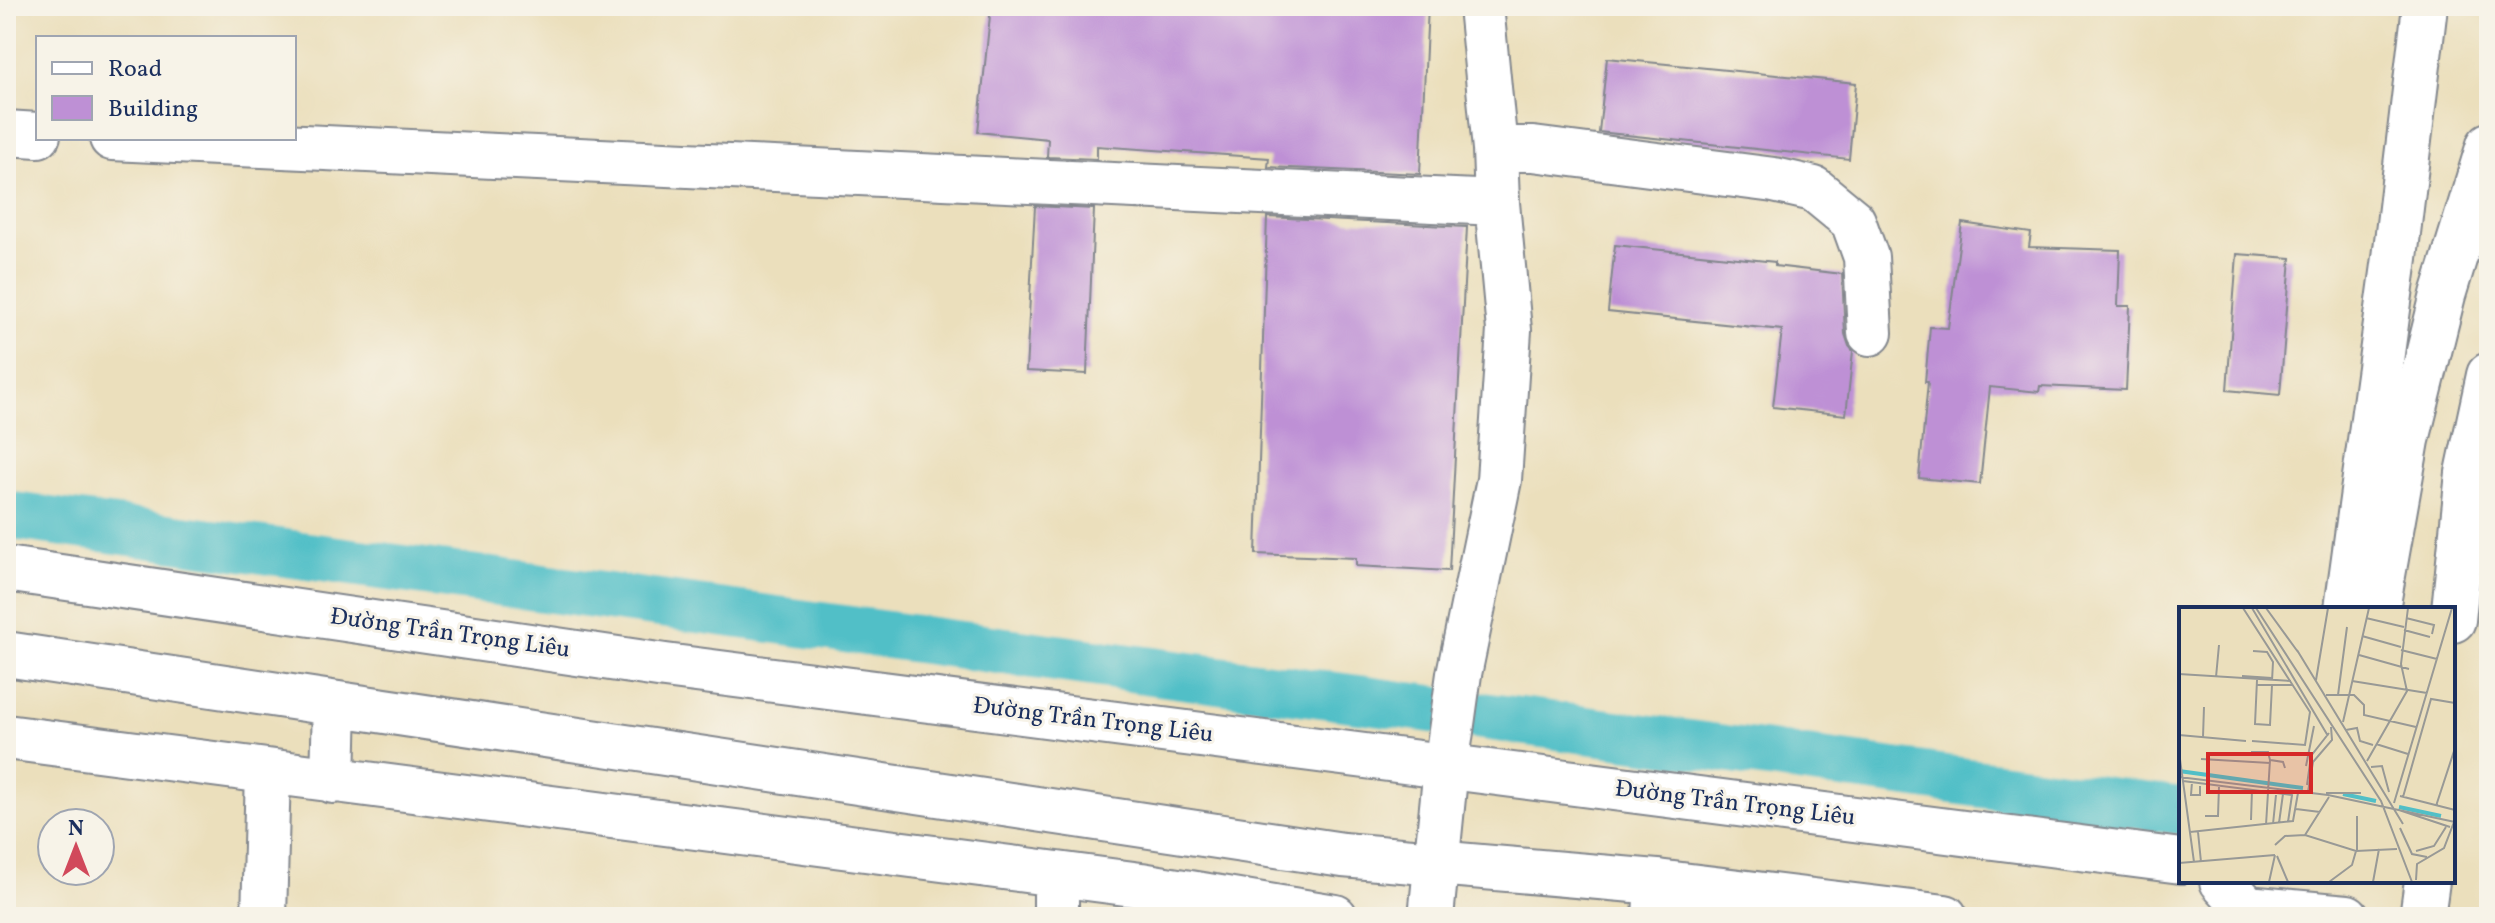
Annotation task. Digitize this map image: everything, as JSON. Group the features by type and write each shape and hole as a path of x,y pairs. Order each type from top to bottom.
{"main road":[{"path":"1431,917 1434,864 1459,674 1499,480 1509,330 1481,6"},
{"path":"2347,607 2395,258 2425,6"},
{"path":"6,133 36,135"},
{"path":"155,140 1497,203"},
{"path":"2377,607 2407,440 2443,295 2489,145"},
{"path":"1495,149 1533,149 1774,180 1814,189 1853,221 1866,257 1870,333"},
{"path":"2454,607 2468,473 2489,375"},
{"name":"Đường Trần Trọng Liêu","path":"6,569 665,666 1446,763 2179,861"},
{"path":"6,654 1144,826 1343,855 1434,864 1656,900 1945,917"},
{"path":"333,781 335,704"},
{"path":"6,737 1141,885 1335,917"},
{"path":"264,917 268,772"},
{"path":"1141,885 1144,826"},
{"path":"1056,874 1056,917"},
{"path":"2422,917 2427,883"},
{"path":"2234,902 2347,917"}],"building":[{"path":"991,6 1428,6 1420,174 1268,167 1269,158 1097,146 1097,159 1047,157 1048,139 978,132"},
{"path":"1607,58 1856,83 1849,159 1599,132"},
{"path":"1035,206 1094,209 1087,374 1026,371"},
{"path":"1267,217 1467,227 1449,571 1356,566 1356,558 1256,554"},
{"path":"1962,223 2031,233 2029,247 2120,250 2118,306 2130,306 2126,390 2040,386 2039,392 1990,387 1980,484 1919,478 1930,327 1948,328"},
{"path":"1615,245 1775,262 1775,266 1842,274 1845,334 1853,351 1846,415 1773,407 1782,330 1608,312"},
{"path":"2237,254 2291,258 2280,395 2227,390"}],"waterway":[{"path":"6,515 2179,811"}]}
